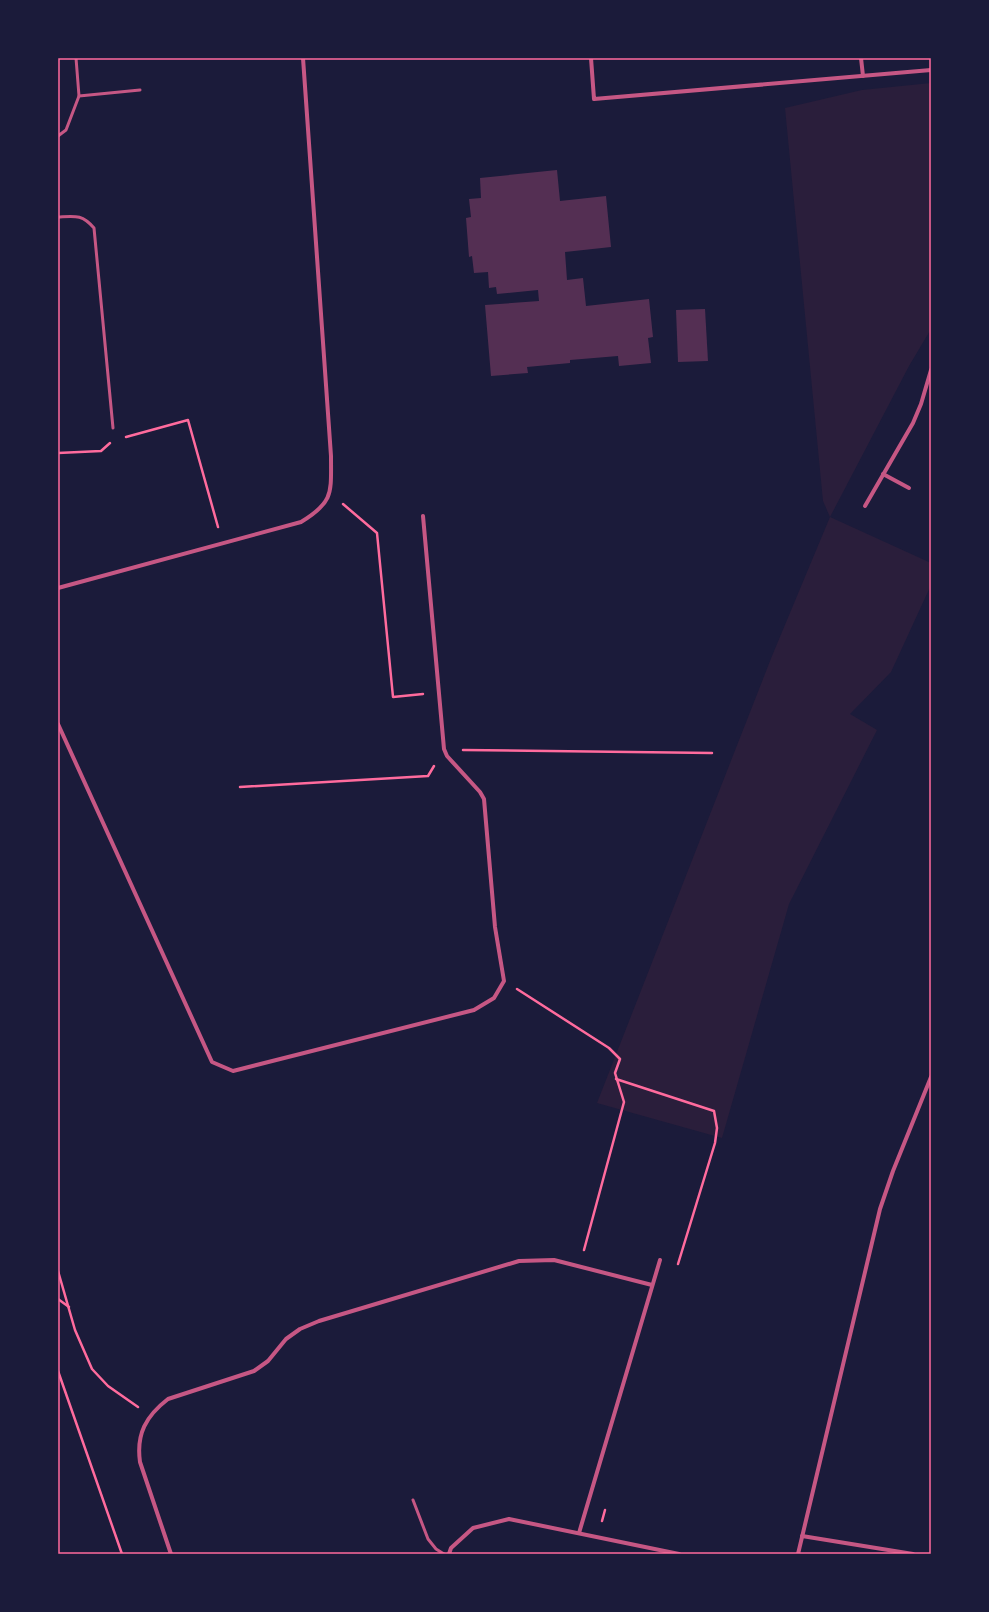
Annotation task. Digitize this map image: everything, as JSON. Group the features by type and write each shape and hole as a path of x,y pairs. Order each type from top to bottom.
{"street":[{"path":"58,588 300,522 316,512 325,503 330,493 331,456 303,58"},
{"path":"591,58 594,99 931,70"},
{"path":"861,58 863,76"},
{"path":"865,506 913,422 921,404 931,370"},
{"path":"883,474 909,488"},
{"path":"58,724 212,1062 233,1071 474,1010 494,998 504,981 495,927 484,799 480,792 446,756 444,749 423,516"},
{"path":"798,1554 880,1209 893,1171 931,1077"},
{"path":"171,1554 140,1462 138,1450 140,1438 150,1416 168,1399 254,1371 268,1361 286,1339 300,1329 319,1321 519,1261 554,1260 652,1285"},
{"path":"579,1533 660,1260"},
{"path":"449,1554 451,1548 473,1528 509,1519 679,1554"},
{"path":"802,1536 913,1554"}],"lane":[{"path":"58,136 66,130 79,96 76,58"},
{"path":"79,96 140,90"},
{"path":"58,218 77,216 88,221 94,228 113,428"},
{"path":"413,1500 428,1539 436,1550 444,1554"}],"path":[{"path":"58,453 101,451 113,440 188,420 222,543"},
{"path":"113,428 113,440"},
{"path":"330,493 377,532 393,697 439,692"},
{"path":"504,981 609,1048 620,1059 615,1073 624,1102 580,1266"},
{"path":"616,1079 714,1112"},
{"path":"58,1271 70,1307 75,1330 92,1369 108,1386 150,1416"},
{"path":"58,1299 70,1307"},
{"path":"58,1371 122,1554"}],"shaded area":[{"path":"931,83 931,329 909,366 830,517 823,501 785,108 862,90"},
{"path":"830,517 931,563 931,585 891,672 850,714 877,730 789,904 722,1138 597,1103 772,656"}],"building":[{"path":"557,170 560,201 606,196 611,247 565,252 567,280 583,278 586,306 649,299 653,337 648,338 651,363 619,366 618,356 570,360 570,363 527,367 528,373 491,376 485,305 539,301 538,290 497,294 496,287 489,288 488,272 474,273 472,256 469,257 466,218 471,217 469,199 481,198 480,178"},
{"path":"705,309 708,361 678,362 676,310"}]}
